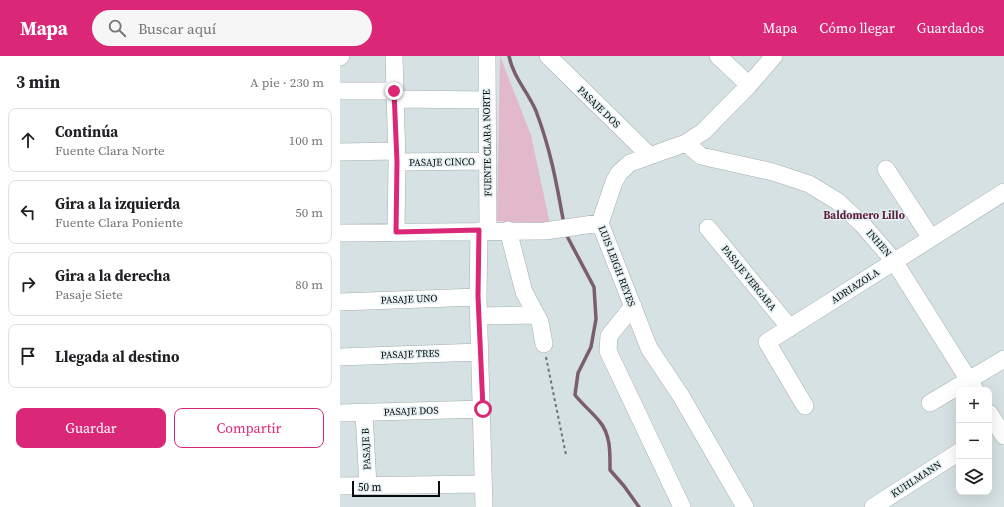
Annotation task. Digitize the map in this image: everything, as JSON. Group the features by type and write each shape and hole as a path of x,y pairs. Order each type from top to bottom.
{"street":[{"path":"394,56 396,232"},
{"name":"FUENTE CLARA NORTE","path":"484,507 483,409 478,296 488,161 487,56"},
{"path":"718,56 749,85"},
{"name":"LUIS LEIGH REYES","path":"745,507 681,396 649,348 600,223 614,182 619,173 630,163 686,143 704,131 749,85 774,56"},
{"name":"PASAJE DOS","path":"555,59 649,155"},
{"path":"340,91 487,100"},
{"name":"INHEN","path":"686,143 701,156 773,172 809,184 837,201 852,215 894,261 972,385"},
{"name":"PASAJE CINCO","path":"340,152 396,157 488,161"},
{"path":"886,169 931,238"},
{"name":"ADRIAZOLA","path":"806,406 767,342 1004,192"},
{"path":"340,233 484,230 545,231 600,223"},
{"name":"PASAJE VERGARA","path":"708,228 790,328"},
{"path":"508,230 524,292 540,322 544,344"},
{"name":"PASAJE UNO","path":"340,302 478,296"},
{"path":"633,306 609,336 608,351 682,507"},
{"path":"479,316 536,315"},
{"name":"PASAJE TRES","path":"340,357 480,352"},
{"path":"930,404 972,385 1004,359"},
{"name":"PASAJE DOS","path":"340,413 483,409"},
{"name":"PASAJE B","path":"364,413 368,486"},
{"name":"KUHLMANN","path":"873,507 956,454"},
{"path":"340,486 483,484"}],"path":[{"path":"544,344 566,455"}],"shaded area":[{"path":"500,56 531,135 550,224 497,221"}],"waterway":[{"path":"509,56 517,78 533,104 541,125 552,164 563,219"},
{"path":"568,238 594,287 596,319 591,347 578,373 575,395 604,427 609,445 610,470 639,507"}],"district":[{"name":"Baldomero Lillo","path":"864,215"}],"route":[{"path":"394,91 396,99 395,151 397,162 396,232 479,230 478,296 483,409"}]}
